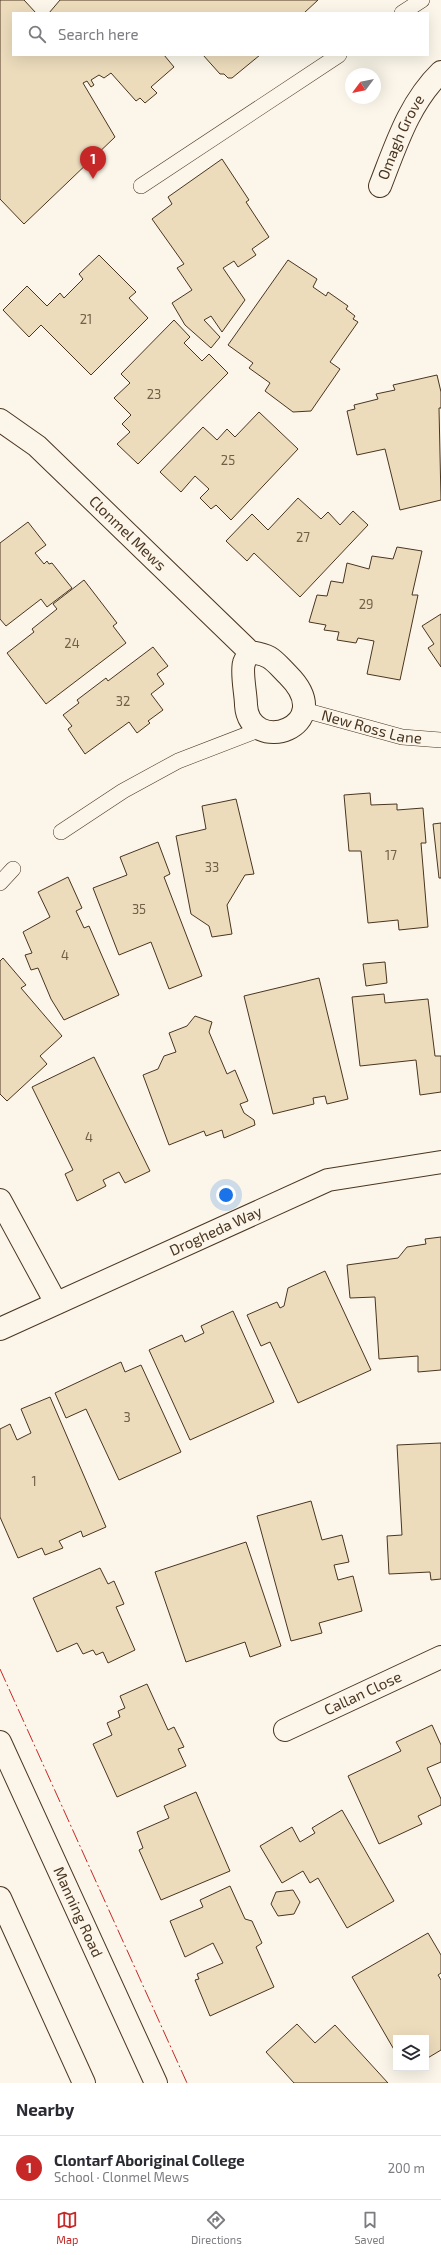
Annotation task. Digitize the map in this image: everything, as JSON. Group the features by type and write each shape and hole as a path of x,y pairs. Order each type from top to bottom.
{"street":[{"name":"Omagh Grove","path":"380,186 404,124 428,84 441,72"},
{"name":"Clonmel Mews","path":"0,420 37,446 250,652"},
{"path":"250,652 267,654 298,685 304,697 304,710 300,719 288,731 278,733 261,729 252,721 246,710 244,663 250,652"},
{"name":"Drogheda Way","path":"0,1329 328,1180 441,1162"},
{"path":"0,1200 56,1303"},
{"name":"Callan Close","path":"286,1730 441,1658"},
{"name":"Manning Road","path":"0,1742 156,2083"},
{"path":"0,1898 84,2083"}],"lane":[{"path":"404,12 422,0"},
{"path":"141,186 337,56"},
{"name":"New Ross Lane","path":"304,710 402,737 441,740"},
{"path":"61,832 123,791 178,761 261,729"},
{"path":"0,883 13,869"}],"building":[{"path":"0,0 24,0 35,12 12,12 12,56 165,56 174,67 151,87 157,93 145,103 140,98 136,101 111,73 104,78 99,75 91,80 94,85 91,87 87,81 83,83 115,137 24,224 0,199"},
{"path":"60,0 318,0 305,12 50,12"},
{"path":"204,56 259,56 232,78 228,78 224,74 220,74"},
{"path":"222,159 249,200 246,202 269,237 252,249 256,255 238,267 234,261 223,268 245,300 222,332 211,316 204,320 220,337 211,348 185,325 172,303 192,290 177,268 184,264 152,219 172,204 168,197"},
{"path":"99,255 136,292 129,298 148,318 91,375 41,325 29,337 3,310 27,286 47,306 60,293 64,298 83,279 79,274"},
{"path":"288,260 317,279 313,287 326,296 328,292 348,306 346,309 355,316 353,319 358,322 330,362 340,369 311,411 293,412 265,391 270,383 249,368 253,363 228,345"},
{"path":"174,320 190,337 184,343 202,361 209,354 228,373 138,464 117,444 130,432 122,424 131,415 114,398 130,383 121,374"},
{"path":"437,375 441,392 441,408 439,408 441,500 400,510 385,449 357,455 347,411 355,409 354,405 378,399 376,394 395,390 393,385"},
{"path":"259,412 298,449 231,520 216,505 211,509 200,498 209,489 195,476 181,492 160,472 203,427 217,440 227,429 235,437"},
{"path":"298,498 321,519 328,512 340,525 353,511 368,525 300,597 254,553 247,561 226,541 252,514 268,530"},
{"path":"28,522 46,545 35,553 44,564 47,561 49,564 52,563 72,588 47,607 41,599 6,626 0,619 0,543"},
{"path":"397,547 422,551 412,595 418,595 400,680 367,674 374,641 358,638 356,643 337,640 339,632 324,630 326,625 309,622 317,595 327,596 331,581 343,583 347,563 369,569 372,556 393,559"},
{"path":"84,580 117,623 113,626 126,643 46,704 7,653 34,632 32,629 57,609 53,604"},
{"path":"441,614 441,667 428,648 434,644 422,626"},
{"path":"153,647 168,666 157,674 164,684 151,694 163,710 148,721 150,723 137,733 129,722 85,754 68,729 72,726 63,715 79,703 77,700 106,678 108,681"},
{"path":"370,793 371,805 397,804 397,810 423,808 426,843 421,843 428,927 399,930 398,920 368,923 361,851 349,851 344,795"},
{"path":"236,799 254,874 245,875 227,905 232,934 212,937 209,926 191,914 176,836 206,829 202,806"},
{"path":"441,823 441,878 439,878 433,824"},
{"path":"158,842 170,874 164,877 202,976 169,989 151,942 119,955 93,888 127,875 120,857"},
{"path":"68,877 82,908 76,911 84,928 89,926 119,995 64,1020 51,999 38,968 31,970 25,955 32,953 23,932 50,917 38,892"},
{"path":"3,958 26,985 21,988 62,1036 40,1056 47,1064 7,1101 0,1094 0,961"},
{"path":"385,962 387,983 366,986 363,964"},
{"path":"319,978 348,1099 327,1104 325,1096 313,1098 314,1104 273,1114 244,996"},
{"path":"384,994 385,1003 428,999 435,1056 441,1056 441,1092 420,1095 416,1060 360,1066 352,997"},
{"path":"195,1016 212,1022 209,1032 227,1074 235,1070 248,1101 240,1104 244,1113 254,1120 255,1125 224,1138 222,1130 206,1136 204,1131 169,1145 143,1075 158,1069 164,1056 176,1052 169,1033 187,1026"},
{"path":"94,1057 150,1171 125,1183 119,1172 103,1180 106,1186 77,1201 65,1174 73,1170 32,1087"},
{"path":"441,1237 441,1370 418,1372 418,1356 379,1359 375,1297 350,1298 347,1265 398,1258 407,1247 426,1244 425,1239"},
{"path":"325,1271 371,1370 298,1403 270,1342 261,1346 247,1315 277,1302 280,1308 284,1306 288,1288"},
{"path":"233,1311 274,1402 190,1440 149,1350 182,1335 185,1342 204,1333 201,1326"},
{"path":"121,1362 125,1372 141,1365 181,1452 119,1480 86,1409 66,1418 55,1393"},
{"path":"50,1397 106,1527 83,1537 81,1531 59,1541 63,1548 45,1555 42,1548 18,1558 0,1517 0,1429 10,1424 17,1440 31,1433 21,1409"},
{"path":"441,1443 441,1579 431,1580 430,1572 389,1574 387,1536 402,1535 397,1445"},
{"path":"311,1501 322,1540 342,1535 349,1562 334,1565 338,1580 353,1576 362,1611 319,1623 322,1633 291,1641 257,1516"},
{"path":"246,1542 281,1646 250,1657 245,1642 186,1662 155,1572"},
{"path":"100,1568 108,1584 114,1581 124,1604 116,1607 135,1650 108,1663 103,1652 96,1655 93,1650 83,1654 77,1643 57,1652 33,1598"},
{"path":"147,1684 168,1730 174,1727 184,1747 178,1749 186,1766 117,1797 93,1744 112,1735 107,1723 120,1717 118,1711 125,1708 120,1696"},
{"path":"432,1725 441,1745 441,1762 427,1768 441,1799 441,1805 418,1816 422,1824 379,1844 348,1776 401,1751 396,1742"},
{"path":"196,1792 230,1871 161,1900 139,1850 143,1848 137,1832 169,1818 164,1806"},
{"path":"342,1810 394,1901 347,1928 318,1878 310,1883 303,1871 282,1883 260,1846 292,1827 300,1842 315,1833 312,1828"},
{"path":"230,1886 245,1919 252,1921 262,1943 256,1947 274,1987 210,2016 195,1980 199,1979 197,1974 223,1963 213,1943 185,1957 170,1921 203,1907 200,1900"},
{"path":"293,1890 300,1902 294,1914 278,1916 271,1904 276,1892"},
{"path":"428,1933 441,1955 441,1973 438,1975 441,1980 441,2050 429,2057 429,2035 393,2035 393,2048 352,1977"},
{"path":"297,2024 315,2043 335,2025 388,2083 294,2083 266,2052"}],"power":[{"path":"0,1669 187,2083"}],"place":[{"name":"Clontarf Aboriginal College","path":"93,179"}]}
